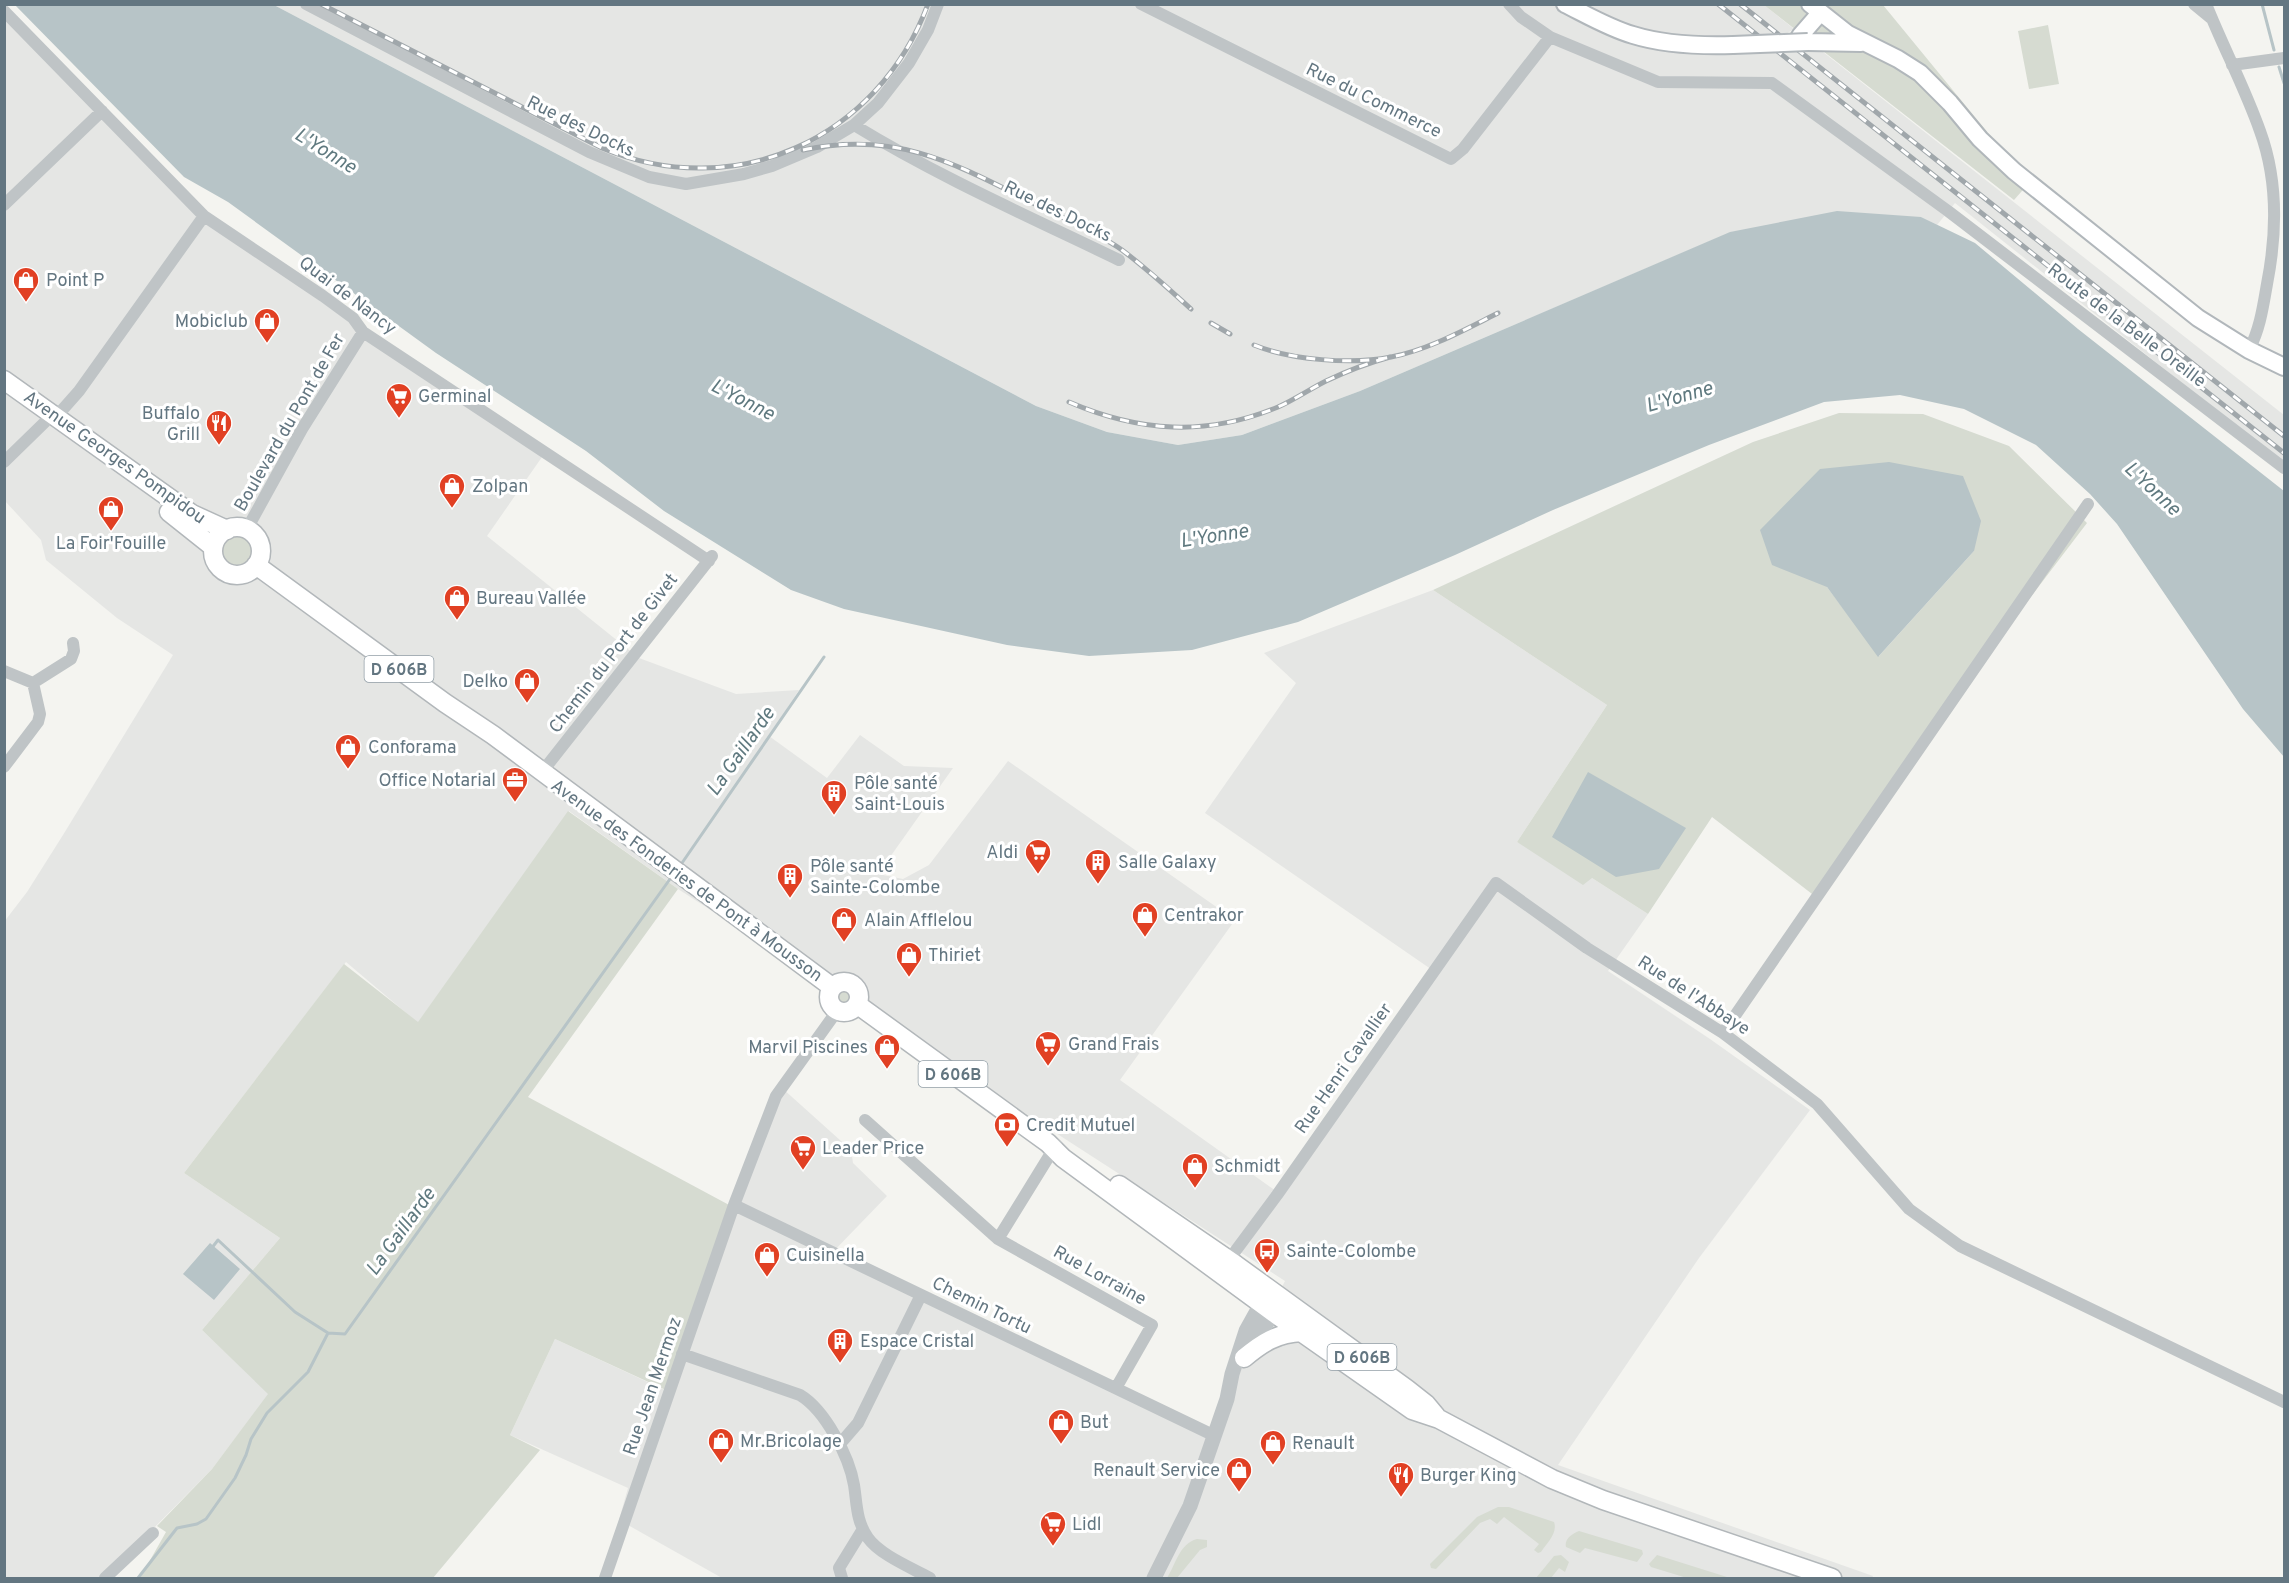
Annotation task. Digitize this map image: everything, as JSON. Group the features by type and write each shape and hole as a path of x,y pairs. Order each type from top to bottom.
{"main road":[{"path":"1565,4 1605,24 1634,35 1700,46 1799,40 1863,43"},
{"path":"1799,40 1819,13 1863,43 1898,59 1920,73 1980,139 2014,171 2198,318 2249,350 2284,367"},
{"name":"Avenue Georges Pompidou","path":"4,380 51,420 213,547"},
{"name":"Avenue Georges Pompidou","path":"4,393 51,420 192,514 227,530"},
{"path":"227,530 247,530 259,542 261,552 256,565 249,572 241,574 234,575 224,572 216,563 213,547 216,539 227,530"},
{"name":"D 606B","path":"256,565 542,772"},
{"name":"Avenue des Fonderies de Pont à Mousson","path":"542,772 832,987"},
{"path":"842,982 851,984 860,995 858,1005 851,1011 837,1011 829,999 832,987 842,982"},
{"name":"D 606B","path":"858,1005 1271,1301 1426,1404 1439,1419"},
{"name":"D 606B","path":"1271,1301 1302,1332 1412,1410 1439,1419 1552,1479 1603,1500 1832,1578"},
{"path":"1244,1358 1265,1341 1276,1336 1302,1332"}],"street":[{"name":"Rue des Docks","path":"306,4 589,152 649,177 686,184 744,174 790,160 825,143 854,125 878,103 905,70 920,46 938,4"},
{"name":"Rue du Commerce","path":"1141,4 1451,159 1463,149 1550,37"},
{"name":"Route de la Belle Oreille","path":"1509,4 1521,17 1550,37 1658,82 1772,83 1948,211 2284,468"},
{"path":"2194,4 2212,18"},
{"path":"2206,4 2261,132 2279,187 2270,270 2258,331 2249,350"},
{"name":"Quai de Nancy","path":"4,11 204,216 323,296 353,318 363,332 710,558"},
{"path":"2232,65 2284,58"},
{"path":"4,205 102,111"},
{"name":"Rue des Docks","path":"854,125 926,167 1119,260"},
{"path":"4,462 51,420 85,382 204,216"},
{"name":"Boulevard du Pont de Fer","path":"247,530 302,429 363,332"},
{"path":"1723,1033 2088,504"},
{"name":"Chemin du Port de Givet","path":"542,772 710,558"},
{"path":"33,683 71,659 74,651 73,643"},
{"path":"4,671 33,683"},
{"path":"4,767 38,722 40,714 33,683"},
{"name":"Rue de l'Abbaye","path":"1496,883 1587,948 1723,1033 1817,1104 1909,1209 1960,1246 2284,1402"},
{"name":"Rue Henri Cavallier","path":"1224,1267 1496,883"},
{"name":"Rue Jean Mermoz","path":"605,1578 734,1205 780,1088 837,1011"},
{"name":"Rue Lorraine","path":"865,1120 998,1239 1152,1325 1116,1388"},
{"path":"998,1239 1053,1146"},
{"name":"Chemin Tortu","path":"734,1205 1215,1436"},
{"path":"839,1445 858,1423 921,1295"},
{"path":"1232,1374 1244,1358 1271,1301"},
{"path":"1154,1578 1190,1506 1227,1399 1232,1374 1246,1330 1271,1301"},
{"path":"682,1354 807,1400 820,1412 850,1470 856,1512 863,1529 876,1547 930,1578"},
{"path":"842,1578 839,1568 863,1529"},
{"path":"105,1578 153,1533"}],"shaded area":[{"path":"274,5 1764,5 1794,29 1784,35 1818,48 2284,415 2284,464 1955,203 1937,225 1921,217 1731,232 1360,391 1242,435 1178,445 1107,432 1036,406"},
{"path":"1764,5 1883,5 2029,183 2014,200"},
{"path":"5,14 202,218 542,457 487,536 639,658 736,694 799,690 769,736 827,778 860,735 904,766 953,768 878,874 903,879 929,865 1008,761 1235,920 1120,1080 1283,1196 1438,974 1205,813 1296,683 1264,653 1433,590 1607,705 1517,842 1592,878 1648,914 1608,971 1710,1039 1810,1110 1699,1258 1558,1465 1873,1576 1872,1578 722,1578 619,1520 628,1488 510,1435 555,1339 667,1391 782,1088 851,1150 853,1163 887,1196 829,1256 1207,1435 1285,1281 678,889 569,811 418,1023 346,962 184,1173 280,1238 202,1330 269,1394 212,1469 146,1536 100,1578 5,1578 4,922 27,892 173,655 117,618 46,560 41,540 5,501"},
{"path":"2048,25 2059,84 2029,89 2018,31"},
{"path":"1839,413 1923,414 2009,446 2087,523 2023,607 1816,897 1712,817 1648,914 1592,878 1583,885 1517,842 1607,705 1433,590 1753,442","holes":["1974,551 1879,656 1827,587"]},
{"path":"237,535 248,540 253,551 248,562 237,567 226,562 221,551 226,540"},
{"path":"568,811 678,889 528,1097 731,1206 668,1391 555,1339 510,1435 540,1450 433,1578 140,1578 166,1532 157,1526 212,1469 268,1394 202,1330 280,1238 184,1173 344,964 418,1022"},
{"path":"844,988 851,991 854,998 851,1005 844,1008 837,1005 834,998 837,991"},
{"path":"1498,1507 1509,1507 1554,1522 1553,1534 1541,1552 1534,1550 1539,1544 1504,1517 1497,1524 1490,1519 1480,1523 1436,1569 1431,1568 1430,1564 1477,1517"},
{"path":"1579,1531 1642,1550 1643,1554 1637,1562 1585,1548 1580,1553 1566,1547 1567,1539"},
{"path":"1197,1539 1207,1540 1207,1547 1200,1550 1177,1578 1167,1578 1182,1550"},
{"path":"1561,1555 1569,1562 1565,1572 1559,1568 1551,1578 1536,1578 1554,1556"},
{"path":"1657,1555 1728,1578 1687,1578 1651,1567 1649,1564"}],"water":[{"name":"L'Yonne","path":"15,5 274,5 1036,406 1107,432 1178,445 1242,435 1360,391 1730,232 1837,211 1921,217 1975,243 2078,329 2284,491 2284,757 2243,709 2117,524 2090,494 2036,445 1964,409 1900,395 1824,402 1709,445 1553,510 1298,622 1192,650 1089,656 1007,645 844,609 791,590 664,511 586,451 436,353 228,202 184,177"},
{"path":"1889,462 1963,476 1981,521 1974,551 1878,657 1827,587 1772,565 1760,530 1820,469"},
{"path":"1588,772 1686,828 1659,869 1616,877 1552,837"},
{"path":"210,1243 240,1269 214,1300 183,1274"}],"waterway":[{"path":"2262,4 2274,50"},
{"path":"2279,67 2284,83"},
{"name":"La Gaillarde","path":"682,863 824,657"},
{"name":"La Gaillarde","path":"138,1578 177,1528 197,1524 206,1519 235,1478 251,1439 267,1413 308,1372 328,1333 345,1334 670,879"},
{"path":"211,1249 218,1240 295,1312 328,1333"}],"railway":[{"path":"321,4 602,148 652,163 702,168 750,163 796,148 838,124 875,91 905,51 928,4"},
{"path":"1718,4 2284,453"},
{"path":"1740,4 2284,436"},
{"path":"803,150 837,145 868,144 897,148 952,164 1112,243 1140,264 1191,309"},
{"path":"1254,345 1286,354 1322,360 1358,361 1391,357 1405,354 1459,333 1498,313"},
{"path":"1211,323 1230,334"},
{"path":"1069,402 1121,420 1147,425 1199,427 1251,417 1278,407 1334,377 1390,357"}],"place":[{"name":"Point P","path":"26,303"},
{"name":"Mobiclub","path":"267,344"},
{"name":"Germinal","path":"399,419"},
{"name":"Buffalo Grill","path":"219,446"},
{"name":"Zolpan","path":"452,509"},
{"name":"La Foir'Fouille","path":"111,532"},
{"name":"Bureau Vallée","path":"457,621"},
{"name":"Delko","path":"527,704"},
{"name":"Conforama","path":"348,770"},
{"name":"Office Notarial","path":"515,803"},
{"name":"Pôle santé Saint-Louis","path":"834,816"},
{"name":"Aldi","path":"1038,875"},
{"name":"Salle Galaxy","path":"1098,885"},
{"name":"Pôle santé Sainte-Colombe","path":"790,899"},
{"name":"Centrakor","path":"1145,938"},
{"name":"Alain Afflelou","path":"844,943"},
{"name":"Thiriet","path":"909,978"},
{"name":"Grand Frais","path":"1048,1067"},
{"name":"Marvil Piscines","path":"887,1070"},
{"name":"Credit Mutuel","path":"1007,1148"},
{"name":"Leader Price","path":"803,1171"},
{"name":"Schmidt","path":"1195,1189"},
{"name":"Sainte-Colombe","path":"1267,1274"},
{"name":"Cuisinella","path":"767,1278"},
{"name":"Espace Cristal","path":"840,1364"},
{"name":"But","path":"1061,1445"},
{"name":"Mr.Bricolage","path":"721,1464"},
{"name":"Renault","path":"1273,1466"},
{"name":"Renault Service","path":"1239,1493"},
{"name":"Burger King","path":"1401,1498"},
{"name":"Lidl","path":"1053,1547"}]}
